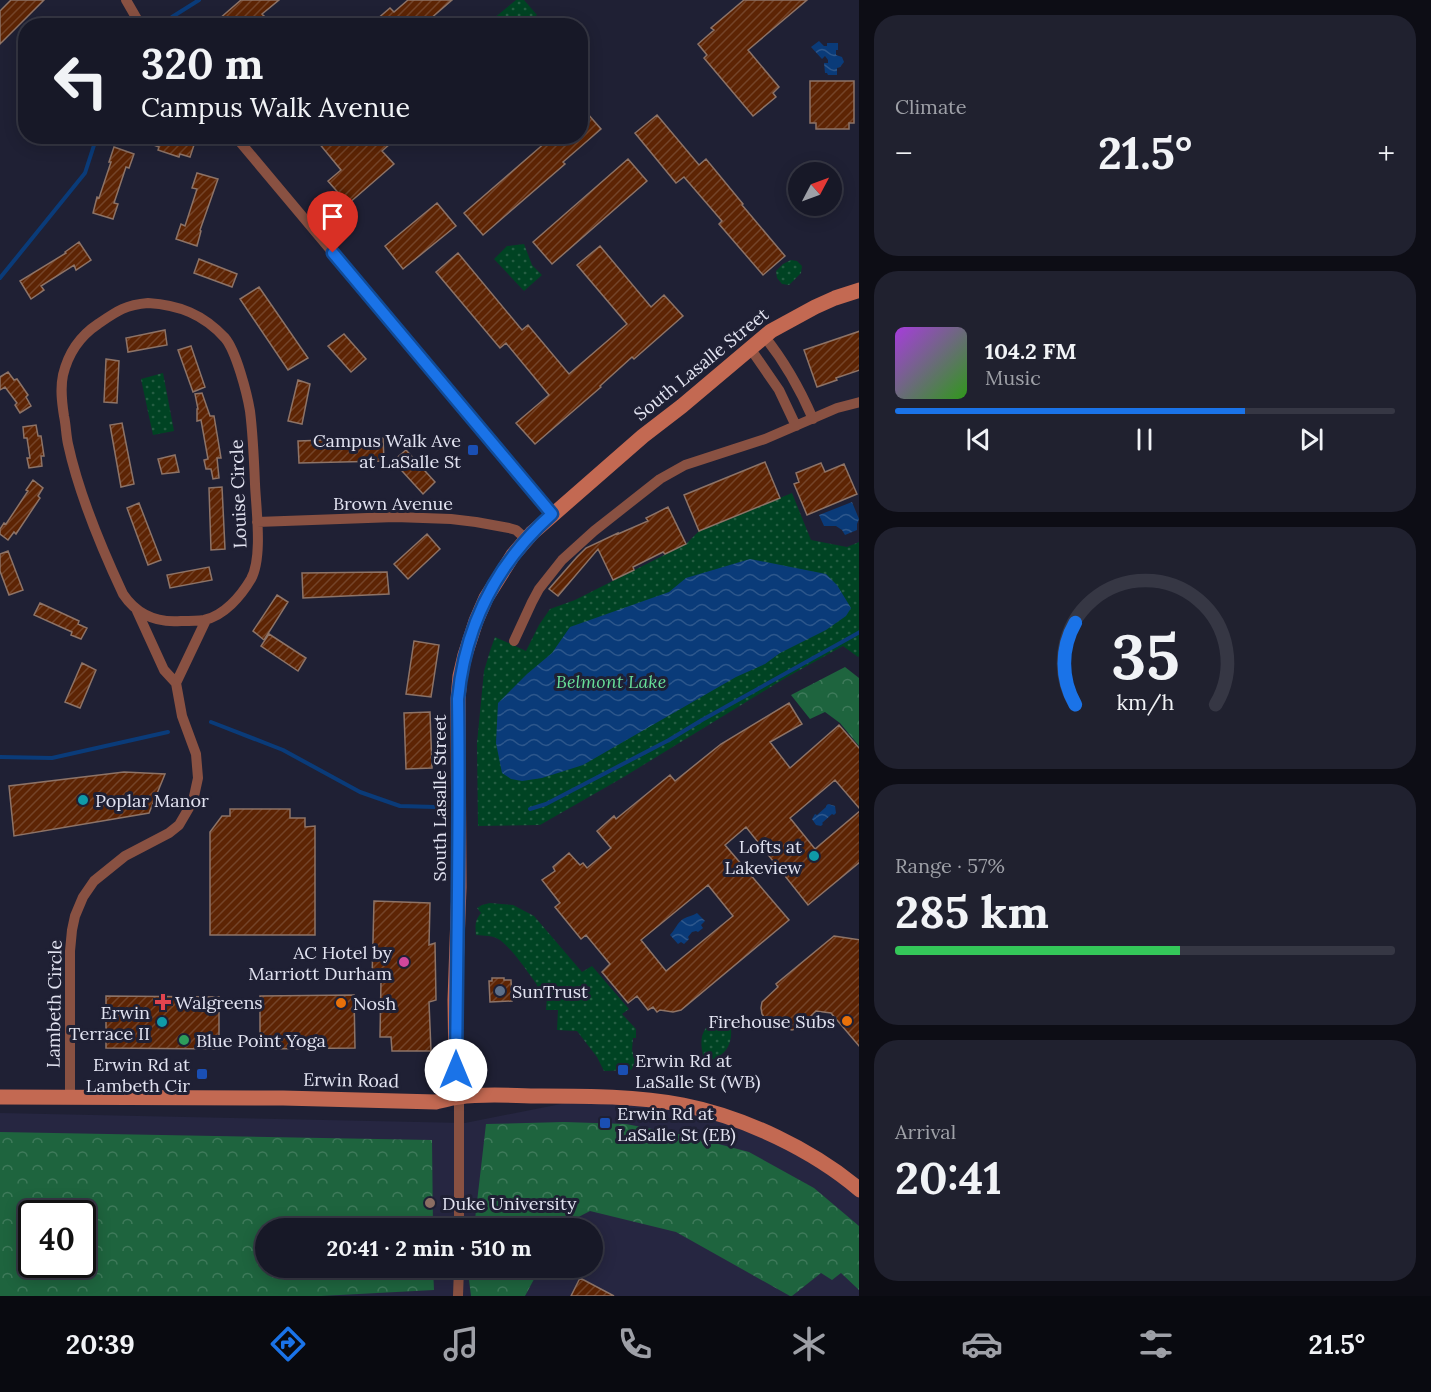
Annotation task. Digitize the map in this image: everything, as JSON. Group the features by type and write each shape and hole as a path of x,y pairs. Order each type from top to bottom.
{"street":[{"path":"126,0 136,18"},
{"path":"242,144 552,514"},
{"name":"South Lasalle Street","path":"459,1097 456,1070 455,1000 459,878 458,699 460,676 468,644 486,598 513,555 552,514 764,336 796,316 835,298 859,290"},
{"name":"Louise Circle","path":"148,303 164,304 192,313 226,339 232,348 249,408 257,522 256,566 252,577 236,600 222,612 206,620 160,621 137,611 129,604 102,549 68,441 62,398 62,377 81,337 124,307 148,303"},
{"path":"764,336 795,381 813,418"},
{"path":"750,348 779,390 796,426"},
{"path":"514,641 532,602 550,575 575,547 660,479 685,465 765,439 837,408 859,402"},
{"name":"Brown Avenue","path":"257,522 395,518 451,519 509,528 516,530 526,539"},
{"name":"Lambeth Circle","path":"70,1097 70,951 75,916 83,897 94,881 110,867 179,825 193,801 198,778 198,764 193,742 182,716 176,683 164,670 137,611"},
{"path":"176,683 206,620"},
{"name":"Erwin Road","path":"0,1097 283,1098 436,1102 459,1097 572,1096 638,1099 683,1105 751,1125 802,1150 859,1189"},
{"path":"459,1097 459,1218"},
{"path":"458,1296 459,1278"}],"shaded area":[{"name":"Duke University","path":"571,1102 637,1102 750,1127 859,1193 859,1296 0,1296 0,1113 465,1123"}],"green space":[{"path":"516,0 524,0 537,15 533,18 494,18"},
{"path":"524,244 532,265 542,275 524,291 494,259 507,246"},
{"path":"791,260 797,261 802,266 801,273 789,285 782,284 777,278 776,271"},
{"path":"163,373 174,431 153,435 141,379"},
{"name":"Belmont Lake","path":"792,493 811,540 847,547 859,542 859,656 843,646 540,825 478,826 477,743 484,671 495,637 526,651 550,609 575,600 686,544 699,531"},
{"path":"845,667 859,678 859,746 840,723 825,712 810,719 791,695"},
{"path":"490,903 513,905 534,916 582,972 592,966 629,1009 622,1014 636,1029 632,1050 636,1062 631,1070 604,1071 597,1057 577,1031 557,1030 558,1010 546,1010 547,997 537,996 537,985 510,949 497,938 476,935 476,923 481,913 477,908"},
{"path":"718,1018 727,1021 730,1025 729,1045 722,1054 714,1059 707,1058 703,1055 702,1049 703,1034 708,1025"},
{"path":"564,1122 626,1124 688,1136 749,1152 814,1188 859,1226 859,1290 841,1273 832,1280 821,1273 790,1296 676,1232 590,1211 577,1218 475,1218 486,1124"},
{"path":"0,1132 432,1140 433,1218 255,1218 255,1278 433,1278 434,1290 321,1296 0,1296"},
{"path":"469,1278 535,1278 525,1296 471,1296"}],"water":[{"path":"819,41 824,46 827,46 827,43 838,43 836,55 842,57 844,62 837,68 837,75 825,73 824,63 828,63 828,60 825,56 822,59 811,47"},
{"path":"852,502 859,519 857,530 845,535 836,526 824,526 819,515"},
{"path":"750,559 826,574 837,585 851,608 846,616 826,630 780,653 765,664 736,677 583,765 542,778 522,781 511,779 502,773 496,743 498,703 552,653 570,627 669,592 686,578"},
{"path":"828,804 835,806 836,813 832,814 821,826 816,825 812,819"},
{"path":"697,913 705,921 701,925 703,928 698,932 692,932 684,944 681,942 678,944 670,935 681,921"}],"building":[{"path":"11,0 44,0 26,18 18,18 18,26 0,44 0,11"},
{"path":"241,0 279,0 262,14 264,18 220,18"},
{"path":"408,0 452,0 431,18 378,18 390,8 394,12"},
{"path":"744,0 807,0 748,50 779,87 773,93 776,97 753,116 704,58 707,55 698,44 714,30 711,28"},
{"path":"810,81 854,81 854,123 849,123 849,129 816,129 816,123 810,123"},
{"path":"588,114 601,129 588,140"},
{"path":"657,115 699,165 706,159 785,256 763,275 719,224 722,221 684,177 676,183 635,133"},
{"path":"151,144 194,145 190,157 180,154 179,157 158,150 159,147"},
{"path":"320,144 390,144 382,151 394,164 348,204 328,181 341,170"},
{"path":"544,144 584,144 563,162 565,164 483,235 464,213"},
{"path":"114,147 134,154 129,168 126,167 114,203 118,204 113,219 93,213"},
{"path":"628,159 647,181 552,264 533,242"},
{"path":"197,173 218,179 200,230 197,246 176,239 181,224 185,226 197,189 192,188"},
{"path":"437,203 456,226 403,269 385,246"},
{"path":"79,242 91,260 76,270 74,265 41,286 44,290 31,299 20,281 66,253"},
{"path":"600,246 651,307 664,295 683,316 634,359 632,357 535,444 516,423 549,395 506,343 500,348 436,272 458,253 522,330 528,325 569,374 627,324 577,265"},
{"path":"199,259 237,274 232,287 194,273"},
{"path":"259,287 308,358 288,370 240,299"},
{"path":"165,330 167,345 128,352 126,338"},
{"path":"859,331 859,370 817,387 804,350"},
{"path":"344,334 366,359 351,372 328,346"},
{"path":"191,346 205,387 193,392 178,350"},
{"path":"106,359 119,361 117,403 104,402"},
{"path":"8,372 14,380 17,379 28,395 26,397 31,406 20,413 15,405 17,403 5,387 0,390 0,377"},
{"path":"298,380 310,384 302,424 288,421"},
{"path":"202,393 210,416 214,416 221,458 217,458 219,478 213,479 211,469 206,469 204,460 208,459 201,420 197,421 198,409 195,394"},
{"path":"122,423 134,484 121,487 110,425"},
{"path":"36,425 38,436 41,436 44,456 41,456 42,466 29,468 27,458 30,458 23,427"},
{"path":"383,438 384,461 299,463 298,441"},
{"path":"406,450 435,482 423,494 393,461"},
{"path":"175,455 179,472 162,474 158,459"},
{"path":"765,462 780,498 699,531 684,495"},
{"path":"821,463 825,472 844,464 857,494 807,515 794,484 799,482 796,473"},
{"path":"33,480 43,488 38,496 40,498 16,534 14,532 8,540 0,534 0,529 4,523 6,524"},
{"path":"222,487 225,549 211,550 209,488"},
{"path":"139,503 161,560 148,565 127,508"},
{"path":"668,507 686,544 665,554 663,552 613,580 598,549 558,596 549,589 586,548 648,521 646,518"},
{"path":"427,534 440,549 408,579 394,564"},
{"path":"8,551 23,590 9,595 0,571 0,554"},
{"path":"209,567 212,580 170,588 167,575"},
{"path":"387,572 389,594 303,598 302,573"},
{"path":"277,595 288,602 264,640 253,631"},
{"path":"40,603 79,621 78,624 87,628 81,639 71,635 72,632 34,615"},
{"path":"269,634 306,658 298,671 261,646"},
{"path":"414,641 439,645 431,697 406,694"},
{"path":"82,663 96,670 80,708 65,702"},
{"name":"Lofts at Lakeview","path":"789,703 802,724 770,742 790,768 839,725 859,748 859,808 835,780 790,818 815,849 859,812 859,863 808,905 746,827 725,845 789,920 681,1010 657,1012 653,1007 648,1010 637,996 628,1003 602,972 610,964 586,935 581,939 555,907 560,903 542,880 555,871 553,867 569,853 580,865 583,863 587,868 611,848 597,831 614,816 616,819 670,775 675,781 721,744","holes":["708,885 733,916 666,971 641,940"]},
{"path":"430,712 432,768 406,769 404,713"},
{"name":"Poplar Manor","path":"124,772 165,774 149,813 14,836 9,786"},
{"path":"230,809 290,809 290,818 305,818 305,827 315,826 315,935 210,935 210,832 222,816 230,816"},
{"name":"AC Hotel by Marriott Durham","path":"374,901 430,903 429,945 435,943 436,1000 429,1002 431,1051 392,1051 391,1037 380,1037 381,980 372,980"},
{"path":"834,936 859,940 859,1046 831,1013 816,1011 802,1027 792,1030 767,1021 762,1014 762,1002 778,987 776,984"},
{"name":"SunTrust","path":"492,978 511,980 512,1001 490,1002 489,981 492,981"},
{"path":"354,995 355,1048 260,1049 260,996"},
{"name":"Erwin Terrace II","path":"106,996 219,997 219,1049 106,1048"},
{"path":"580,1278 614,1296 571,1296"}],"waterway":[{"path":"172,17 199,0"},
{"path":"0,278 85,173 94,144"},
{"path":"530,809 546,804 669,740 859,633"},
{"path":"211,722 283,750 360,792 400,806 435,807"},
{"path":"0,757 52,758 168,732"}],"place":[{"name":"Campus Walk Ave at LaSalle St","path":"473,450"},
{"name":"Poplar Manor","path":"83,800"},
{"name":"Lofts at Lakeview","path":"814,856"},
{"name":"AC Hotel by Marriott Durham","path":"404,962"},
{"name":"SunTrust","path":"500,991"},
{"name":"Walgreens","path":"163,1002"},
{"name":"Nosh","path":"341,1003"},
{"name":"Firehouse Subs","path":"847,1021"},
{"name":"Erwin Terrace II","path":"162,1022"},
{"name":"Blue Point Yoga","path":"184,1040"},
{"name":"Erwin Rd at LaSalle St (WB)","path":"623,1070"},
{"name":"Erwin Rd at Lambeth Cir","path":"202,1074"},
{"name":"Erwin Rd at LaSalle St (EB)","path":"605,1123"},
{"name":"Duke University","path":"430,1203"}],"route":[{"path":"333,253 552,514 518,548 486,598 472,633 460,676 456,1070"}]}
